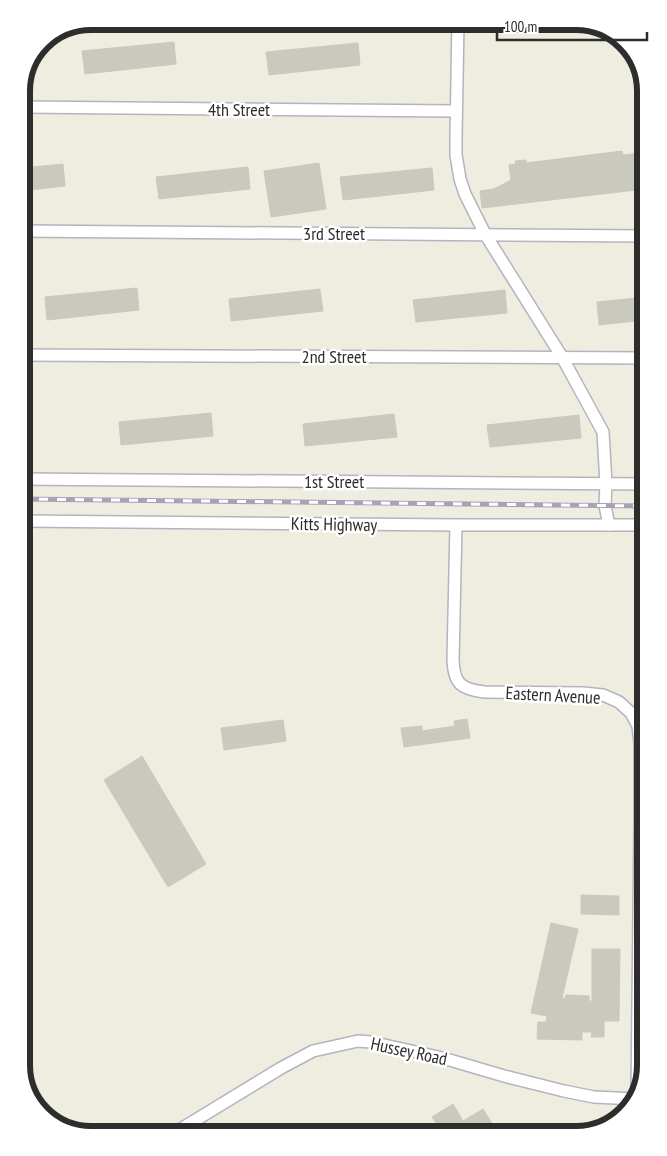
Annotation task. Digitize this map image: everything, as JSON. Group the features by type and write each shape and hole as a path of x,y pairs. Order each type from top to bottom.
{"street":[{"path":"458,30 456,155 460,179 465,194 485,234 562,357 603,432 606,484 605,506 609,525"},
{"name":"4th Street","path":"30,107 456,111"},
{"name":"3rd Street","path":"30,231 637,236"},
{"name":"2nd Street","path":"30,355 637,358"},
{"name":"1st Street","path":"30,479 637,484"},
{"name":"Kitts Highway","path":"30,520 637,525"},
{"name":"Eastern Avenue","path":"456,525 453,660 454,673 458,682 468,690 484,692 603,695 619,702 631,713 637,724"},
{"name":"Hussey Road","path":"186,1126 281,1068 314,1051 358,1041 371,1042 443,1058 564,1091 594,1097 627,1099"}],"building":[{"path":"174,42 176,64 85,74 82,51"},
{"path":"358,43 360,65 269,75 266,52"},
{"path":"622,151 623,155 637,153 637,190 482,208 480,191 494,189 511,180 509,165 516,164 515,161 526,160 526,163"},
{"path":"319,163 326,209 271,217 264,171"},
{"path":"63,164 65,186 30,190 30,167"},
{"path":"248,167 250,189 159,199 156,177"},
{"path":"432,168 434,190 343,200 340,177"},
{"path":"137,288 139,310 47,320 45,297"},
{"path":"320,289 323,311 231,321 229,299"},
{"path":"505,290 507,313 416,322 413,300"},
{"path":"637,298 637,321 599,325 597,302"},
{"path":"211,413 213,436 121,445 119,422"},
{"path":"394,414 397,437 305,446 303,424"},
{"path":"579,415 581,438 490,447 487,425"},
{"path":"467,719 470,738 404,747 401,728 422,726 422,731 455,726 454,721"},
{"path":"283,720 286,741 224,750 221,728"},
{"path":"142,756 206,864 168,887 104,780"},
{"path":"581,895 619,896 619,915 581,914"},
{"path":"551,923 578,929 562,998 565,999 566,995 589,996 589,1001 592,1001 592,949 620,949 619,1021 604,1021 604,1037 591,1037 592,1032 582,1032 582,1040 537,1039 538,1022 546,1022 547,1016 531,1013"},
{"path":"453,1104 463,1121 483,1109 493,1126 438,1126 432,1117"}],"railway":[{"path":"30,499 637,506"}]}
